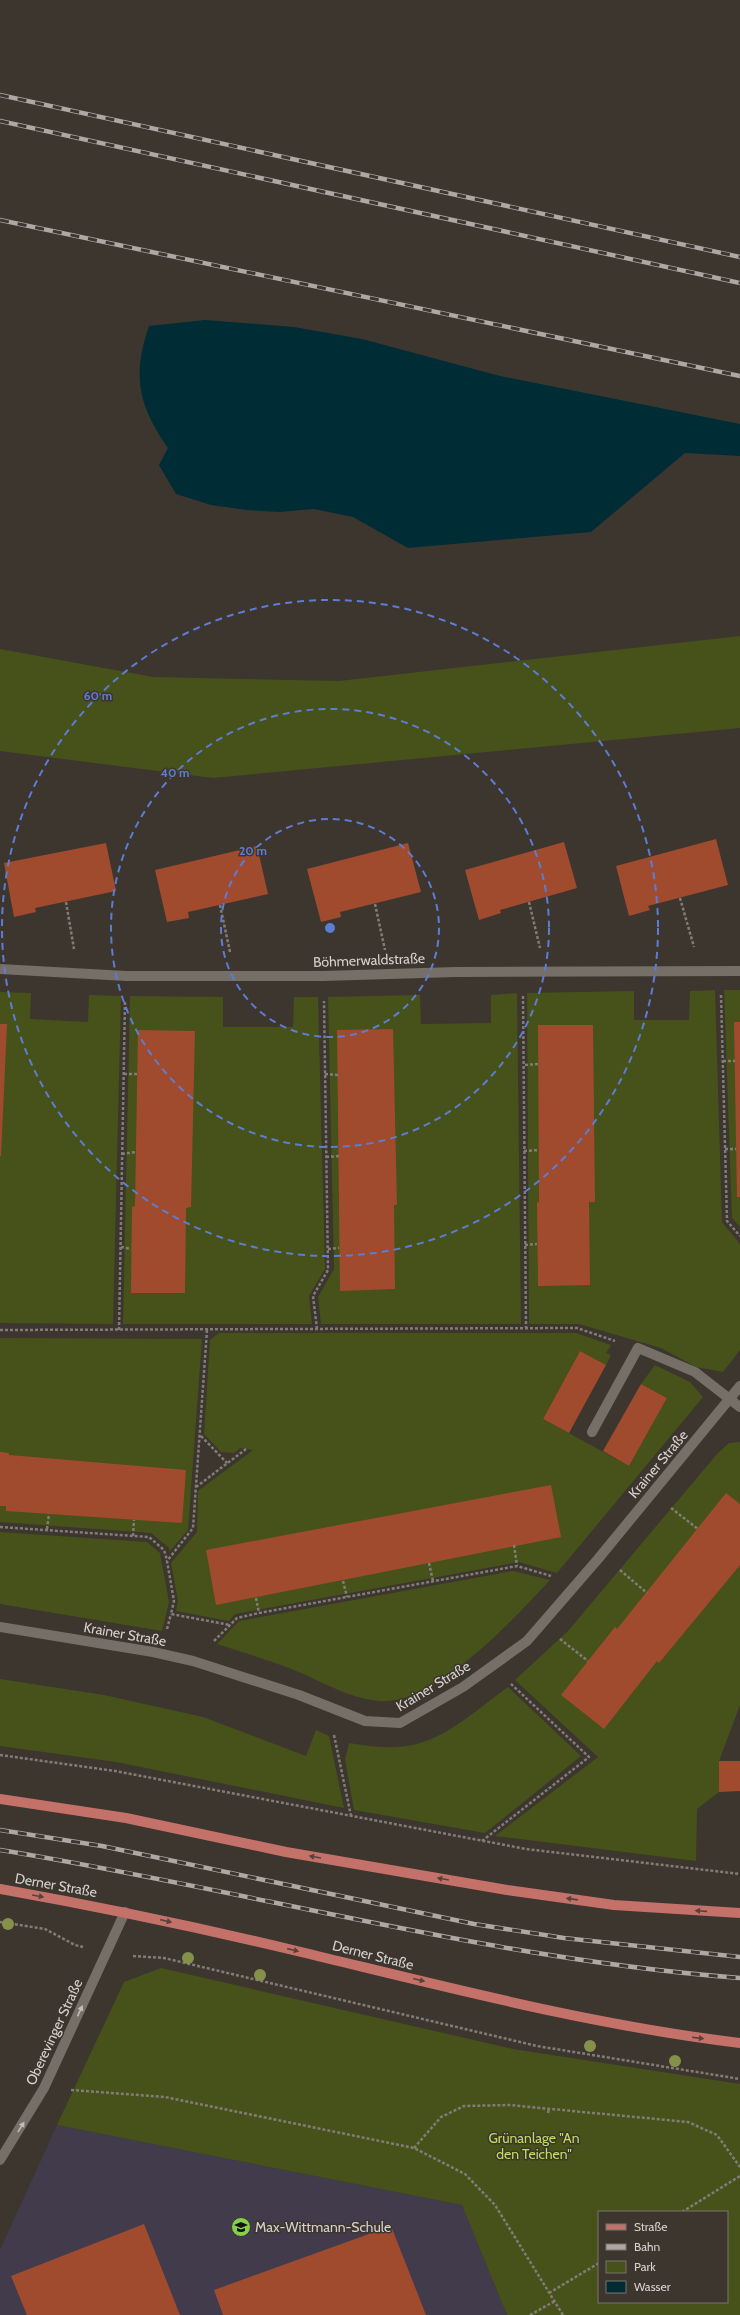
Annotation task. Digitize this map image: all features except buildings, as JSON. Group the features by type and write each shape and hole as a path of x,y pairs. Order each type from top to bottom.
{"main road":[{"path":"0,1799 126,1818 286,1852 507,1890 614,1905 740,1913"},
{"name":"Derner Straße","path":"0,1889 125,1912 549,2012 659,2033 740,2044"}],"street":[{"name":"Böhmerwaldstraße","path":"0,968 126,976 323,976 522,972 740,971"},
{"path":"592,1432 638,1348 695,1372 740,1407"},
{"name":"Krainer Straße","path":"0,1627 153,1652 193,1661 299,1694 365,1721 400,1723 463,1687 527,1641 576,1582 598,1559 740,1386"},
{"name":"Oberevinger Straße","path":"0,2160 44,2088 125,1912"}],"path":[{"path":"680,898 701,972"},
{"path":"66,902 77,973"},
{"path":"529,902 546,972"},
{"path":"375,904 390,974"},
{"path":"220,905 236,976"},
{"path":"522,972 526,1328"},
{"path":"721,972 727,1221 740,1236"},
{"path":"119,1330 126,976"},
{"path":"317,1329 313,1296 328,1270 323,976"},
{"path":"723,1061 735,1061"},
{"path":"524,1065 538,1064"},
{"path":"124,1074 138,1074"},
{"path":"325,1074 338,1074"},
{"path":"725,1149 736,1149"},
{"path":"524,1151 539,1150"},
{"path":"122,1154 136,1152"},
{"path":"326,1157 339,1156"},
{"path":"525,1245 537,1244"},
{"path":"121,1247 131,1249"},
{"path":"328,1249 339,1248"},
{"path":"0,1330 577,1328 638,1348"},
{"path":"167,1561 193,1528 207,1330"},
{"path":"200,1436 227,1463"},
{"path":"196,1487 246,1449"},
{"path":"667,1505 698,1529"},
{"path":"47,1530 49,1514"},
{"path":"133,1536 134,1520"},
{"path":"0,1527 149,1537 164,1550 174,1601 171,1614 230,1625"},
{"path":"514,1546 517,1566"},
{"path":"429,1563 432,1582"},
{"path":"193,1661 237,1618 259,1613 517,1566 576,1582"},
{"path":"617,1568 647,1593"},
{"path":"343,1581 347,1597"},
{"path":"256,1598 259,1613"},
{"path":"557,1636 588,1661"},
{"path":"482,1841 589,1756 508,1681"},
{"path":"334,1733 351,1816"},
{"path":"0,1755 116,1771 526,1849 740,1874"},
{"path":"0,1922 45,1929 75,1945 126,1956 164,1958 537,2046 740,2079"},
{"path":"44,2088 165,2097 414,2148 465,2174 495,2205 563,2315"},
{"path":"414,2148 441,2117 464,2106 509,2105 688,2122 717,2135 740,2167"},
{"path":"548,2113 549,2109"},
{"path":"684,2211 740,2176"},
{"path":"549,2293 598,2264"},
{"path":"530,2315 555,2301"}],"shaded area":[{"name":"Max-Wittmann-Schule","path":"57,2125 462,2205 507,2315 0,2315 0,2250"}],"green space":[{"path":"740,636 740,728 213,778 0,751 0,649 153,677 339,681"},
{"path":"715,990 722,1222 740,1244 740,1350 723,1372 696,1367 661,1348 579,1324 529,1324 527,993 634,991 634,1020 689,1020 690,991"},
{"path":"724,990 740,990 740,1227 732,1218"},
{"path":"0,992 31,993 30,1019 88,1022 89,995 121,996 113,1324 0,1323"},
{"path":"517,993 521,1324 321,1324 318,1297 334,1269 328,997 420,995 421,1024 491,1023 491,995"},
{"path":"130,996 223,997 223,1027 293,1027 294,997 318,997 325,1269 309,1296 312,1324 123,1324"},
{"path":"219,1333 576,1333 611,1345 606,1353 611,1355 606,1365 580,1351 543,1419 629,1466 667,1398 641,1384 655,1365 690,1382 703,1397 557,1573 519,1562 235,1614 229,1621 176,1611 178,1601 171,1563 197,1532 198,1491 253,1450 240,1448 234,1453 221,1452 204,1434 210,1340"},
{"path":"0,1338 202,1339 188,1530 169,1552 169,1548 151,1533 0,1522"},
{"path":"740,1442 740,1705 719,1761 719,1792 697,1809 696,1861 495,1836 598,1757 515,1680 568,1631 717,1454 729,1443"},
{"path":"0,1532 147,1542 160,1553 169,1602 162,1631 0,1604"},
{"path":"513,1571 550,1580 516,1616 472,1657 448,1675 424,1690 401,1699 379,1701 356,1696 333,1688 300,1672 217,1644 239,1621"},
{"path":"0,1679 104,1695 203,1717 306,1756 316,1730 329,1736 344,1808 116,1762 0,1746"},
{"path":"508,1687 581,1756 485,1833 354,1810 345,1760 349,1743 376,1747 402,1747 432,1739 466,1719"},
{"name":"Grünanlage \"An den Teichen\"","path":"161,1968 513,2049 740,2084 740,2315 507,2315 462,2205 57,2125 124,1982"}],"water":[{"path":"205,320 294,327 362,339 500,376 740,424 740,456 685,453 591,532 408,548 353,517 314,509 279,512 247,510 211,505 176,494 159,465 168,448 150,418 144,404 140,375 141,360 149,326"}],"railway":[{"path":"0,95 740,257"},
{"path":"0,121 740,283"},
{"path":"0,220 740,376"},
{"path":"0,1830 102,1846 474,1924 564,1938 740,1957"},
{"path":"0,1850 92,1866 368,1922 553,1956 646,1969 740,1978"}],"place":[{"name":"Max-Wittmann-Schule","path":"241,2227"}]}
